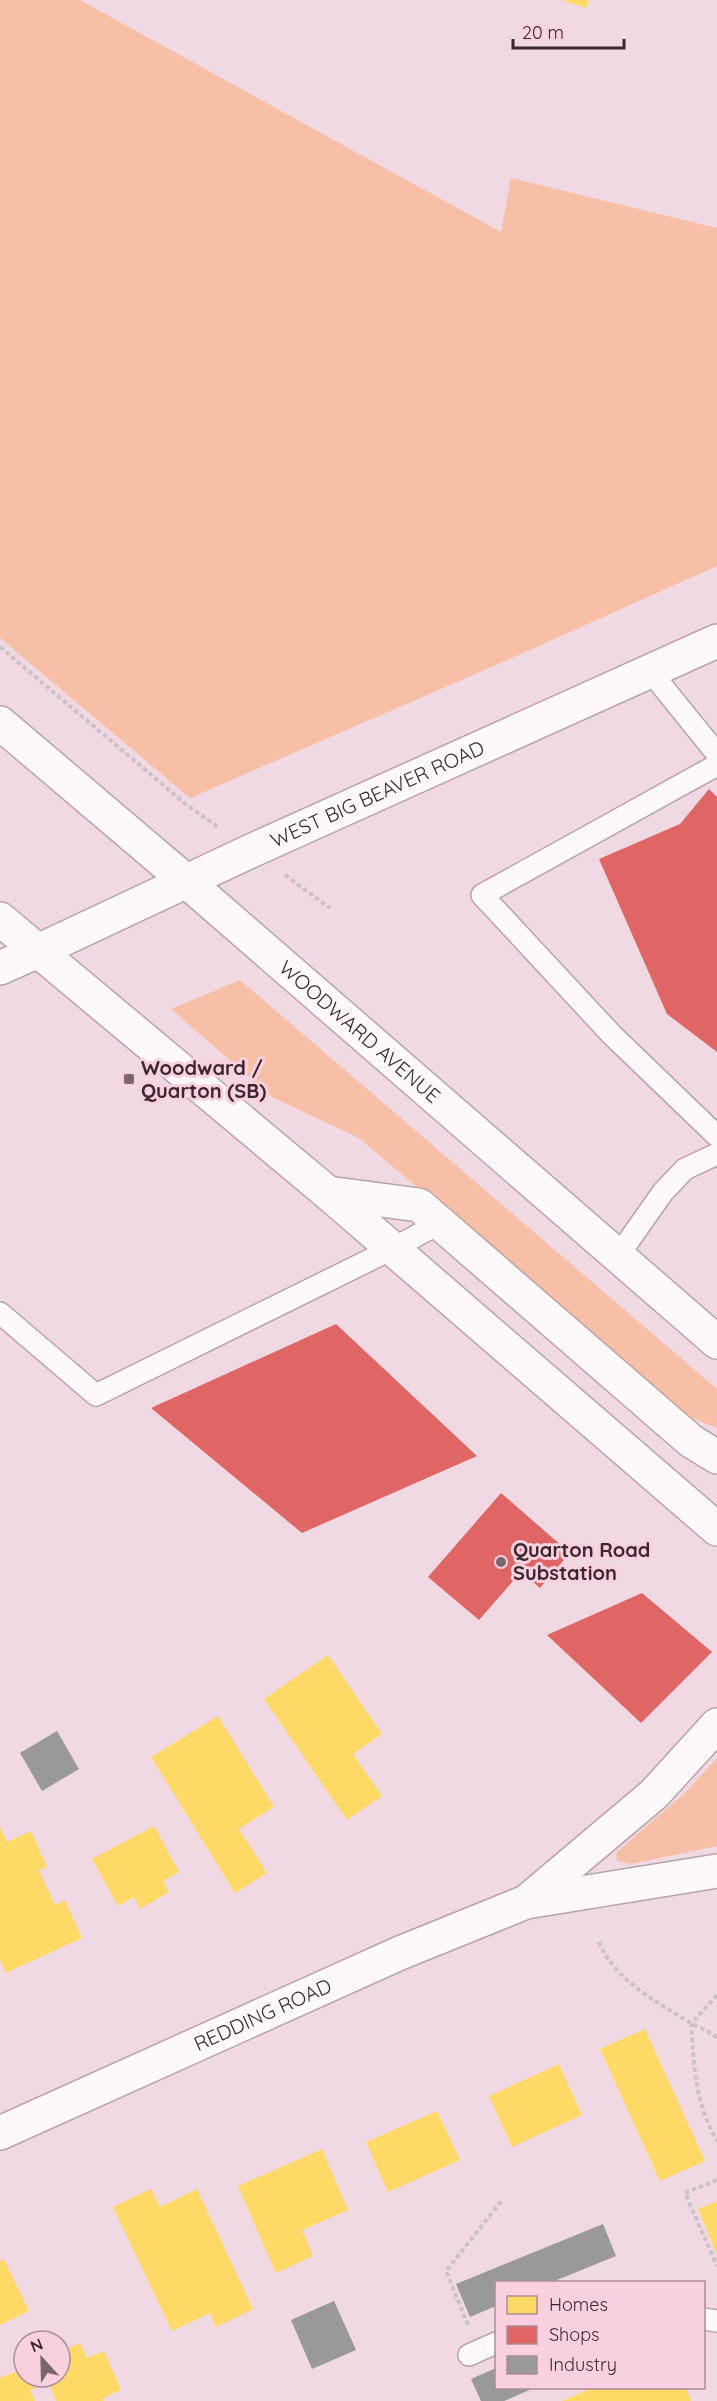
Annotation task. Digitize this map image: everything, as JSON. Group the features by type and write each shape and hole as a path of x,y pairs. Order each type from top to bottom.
{"main road":[{"name":"WEST BIG BEAVER ROAD","path":"0,968 186,881 717,641"},
{"name":"WOODWARD AVENUE","path":"0,723 186,881 717,1342"},
{"path":"0,919 328,1193 717,1529"},
{"path":"328,1193 419,1204 691,1441 717,1457"},
{"name":"REDDING ROAD","path":"526,1902 654,1794 717,1725"},
{"name":"REDDING ROAD","path":"0,2133 400,1953 526,1902 717,1871"}],"lane":[{"path":"650,671 717,754"},
{"path":"717,765 482,895 612,1035 717,1136"},
{"path":"618,1256 671,1184 685,1169 717,1154"},
{"path":"0,1313 96,1395 440,1223"}],"path":[{"path":"0,647 189,806"},
{"path":"599,1942 604,1955 623,1977 691,2024 709,2031 717,2038"},
{"path":"717,1995 691,2024 695,2083 708,2126 717,2141"},
{"path":"717,2180 685,2193 717,2266"},
{"path":"481,2350 446,2271 503,2199"}],"shaded area":[{"path":"0,0 80,0 501,232 511,178 717,228 717,566 190,798 0,638"},
{"path":"240,980 717,1389 717,1428 689,1417 359,1138 272,1097 171,1009"},
{"path":"717,1758 717,1846 631,1864 617,1861 618,1851 686,1792"}],"building: Homes":[{"path":"562,0 589,0 586,8"},
{"path":"328,1655 382,1734 353,1754 382,1796 347,1820 264,1699"},
{"path":"218,1716 274,1807 239,1829 267,1873 235,1893 151,1757"},
{"path":"154,1826 179,1872 163,1881 169,1892 140,1909 134,1897 118,1906 92,1859"},
{"path":"0,1827 7,1842 31,1831 47,1867 39,1870 55,1905 65,1900 82,1938 6,1973 0,1959"},
{"path":"645,2029 705,2161 660,2181 600,2049"},
{"path":"559,2064 582,2115 512,2147 489,2096"},
{"path":"437,2111 460,2160 388,2192 366,2142"},
{"path":"322,2149 348,2210 302,2230 313,2256 276,2273 238,2186"},
{"path":"151,2189 160,2207 197,2189 253,2309 216,2327 210,2313 172,2331 113,2207"},
{"path":"717,2201 717,2255 698,2209"},
{"path":"4,2259 29,2311 0,2325 0,2261"},
{"path":"80,2343 87,2358 104,2351 121,2390 103,2398 104,2401 56,2401 51,2389 72,2389 72,2347"},
{"path":"12,2373 12,2389 32,2389 30,2390 35,2401 0,2401 0,2378"},
{"path":"590,2389 686,2389 691,2401 562,2401"}],"building: Shops":[{"path":"709,789 717,797 717,1052 667,1014 599,859 680,824"},
{"path":"336,1324 477,1456 302,1533 151,1408"},
{"name":"Quarton Road Substation","path":"501,1493 570,1553 540,1588 521,1572 479,1620 428,1577"},
{"path":"642,1593 712,1652 641,1723 547,1635"}],"building: Industry":[{"path":"57,1731 79,1769 42,1791 20,1753"},
{"path":"603,2224 616,2256 554,2281 495,2281 495,2306 470,2317 456,2284"},
{"path":"334,2301 356,2350 312,2369 291,2320"},
{"path":"495,2368 495,2389 532,2389 504,2401 481,2401 471,2379"}],"place":[{"name":"Woodward / Quarton (SB)","path":"129,1079"},
{"name":"Quarton Road Substation","path":"501,1562"}]}
